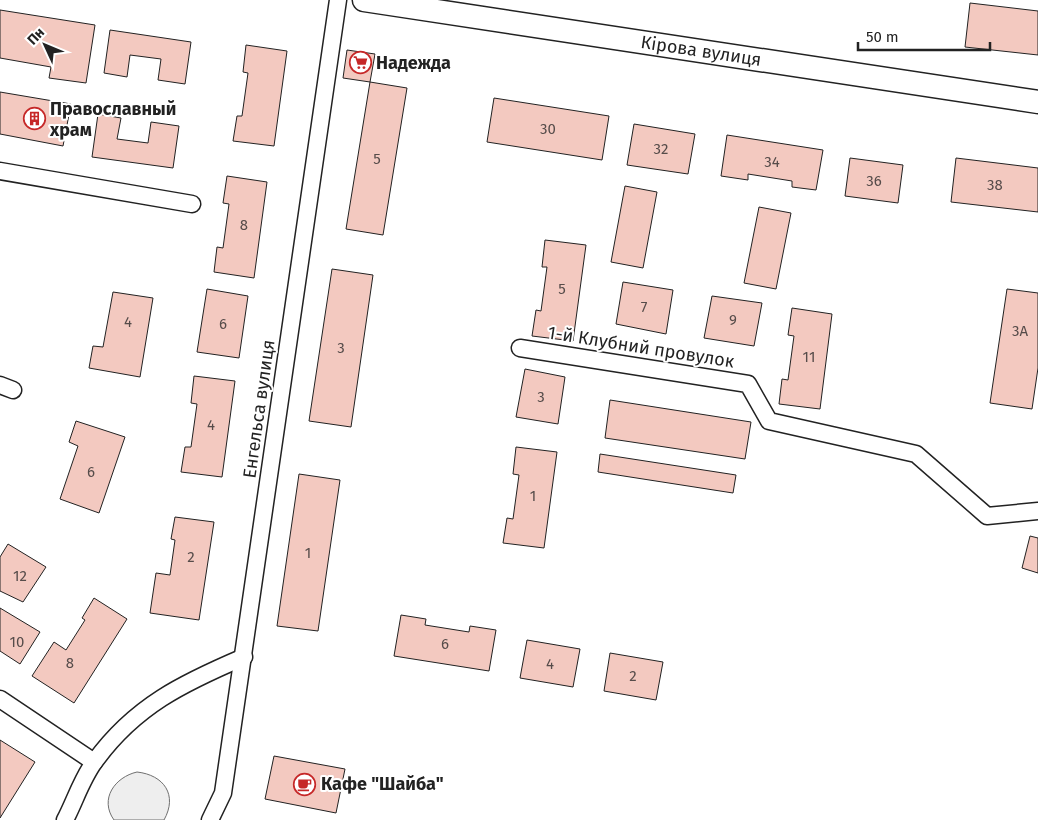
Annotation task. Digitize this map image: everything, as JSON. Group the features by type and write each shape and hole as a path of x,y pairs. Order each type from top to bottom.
{"street":[{"name":"Енгельса вулиця","path":"210,820 223,793 338,0"},
{"name":"Кірова вулиця","path":"364,0 1038,102"},
{"path":"0,171 192,204"},
{"name":"1-й Клубний провулок","path":"520,348 748,384 769,421 916,454 987,516 1038,512"},
{"path":"65,820 94,762 138,713 189,680 244,658"},
{"path":"0,699 94,762"}],"shaded area":[{"path":"137,772 155,777 166,788 169,802 164,820 114,820 108,804 112,790 122,779"}],"building":[{"path":"970,3 1038,11 1038,55 965,47"},
{"path":"0,10 95,25 86,83 49,78 51,67 0,58"},
{"path":"110,30 191,42 185,84 158,80 161,59 130,55 127,77 104,73"},
{"path":"246,45 287,51 274,146 233,141 237,116 242,116 248,73 243,72"},
{"path":"347,50 375,54 370,82 343,78"},
{"path":"370,82 407,88 383,235 346,229"},
{"name":"Православный храм","path":"0,92 71,104 63,146 0,134"},
{"path":"494,98 609,116 602,160 487,142"},
{"path":"98,114 121,118 117,139 148,143 151,122 179,126 173,168 92,157"},
{"path":"634,124 695,134 688,174 627,165"},
{"path":"727,135 823,150 816,190 792,187 792,181 748,174 748,180 721,176"},
{"path":"850,158 903,165 898,203 845,196"},
{"path":"956,158 1038,168 1038,212 951,202"},
{"path":"227,176 267,182 254,278 214,272 217,247 223,248 229,204 223,203"},
{"path":"625,186 657,192 643,268 611,262"},
{"path":"759,207 791,213 776,289 744,283"},
{"path":"545,240 586,245 573,341 532,336 536,310 541,311 547,267 542,267"},
{"path":"332,269 373,275 351,427 309,421"},
{"path":"623,282 673,290 666,334 616,324"},
{"path":"207,289 248,296 239,358 197,352"},
{"path":"1007,289 1038,293 1038,368 1032,409 990,403"},
{"path":"113,292 153,298 140,377 89,368 93,346 103,347"},
{"path":"712,296 762,303 754,346 704,338"},
{"path":"792,308 832,314 820,409 779,404 782,379 788,380 794,336 788,335"},
{"path":"525,369 565,377 558,424 516,417"},
{"path":"194,376 235,381 222,477 181,472 185,447 191,447 197,404 191,403"},
{"path":"610,400 751,422 745,459 605,438"},
{"path":"76,421 125,437 99,513 60,499 78,446 69,442"},
{"path":"516,447 557,452 544,548 503,543 507,518 513,519 519,475 513,474"},
{"path":"600,454 736,475 733,493 598,472"},
{"path":"299,474 340,480 318,631 277,626"},
{"path":"175,517 214,522 199,620 150,613 156,573 170,575 175,540 171,539"},
{"path":"1030,536 1038,538 1038,573 1022,568"},
{"path":"8,544 46,567 23,602 0,591 0,557"},
{"path":"94,598 127,619 74,703 32,676 54,642 66,650 85,620 82,618"},
{"path":"0,608 40,632 20,664 0,651"},
{"path":"401,615 426,619 425,625 469,632 470,626 496,630 489,671 394,656"},
{"path":"527,640 580,649 573,687 520,678"},
{"path":"610,653 663,662 656,700 604,691"},
{"path":"0,740 35,762 0,818"},
{"name":"Кафе \"Шайба\"","path":"274,756 345,769 336,813 265,799"}],"place":[{"name":"Надежда","path":"360,63"},
{"name":"Православный храм","path":"34,119"},
{"name":"Кафе \"Шайба\"","path":"305,784"}]}
